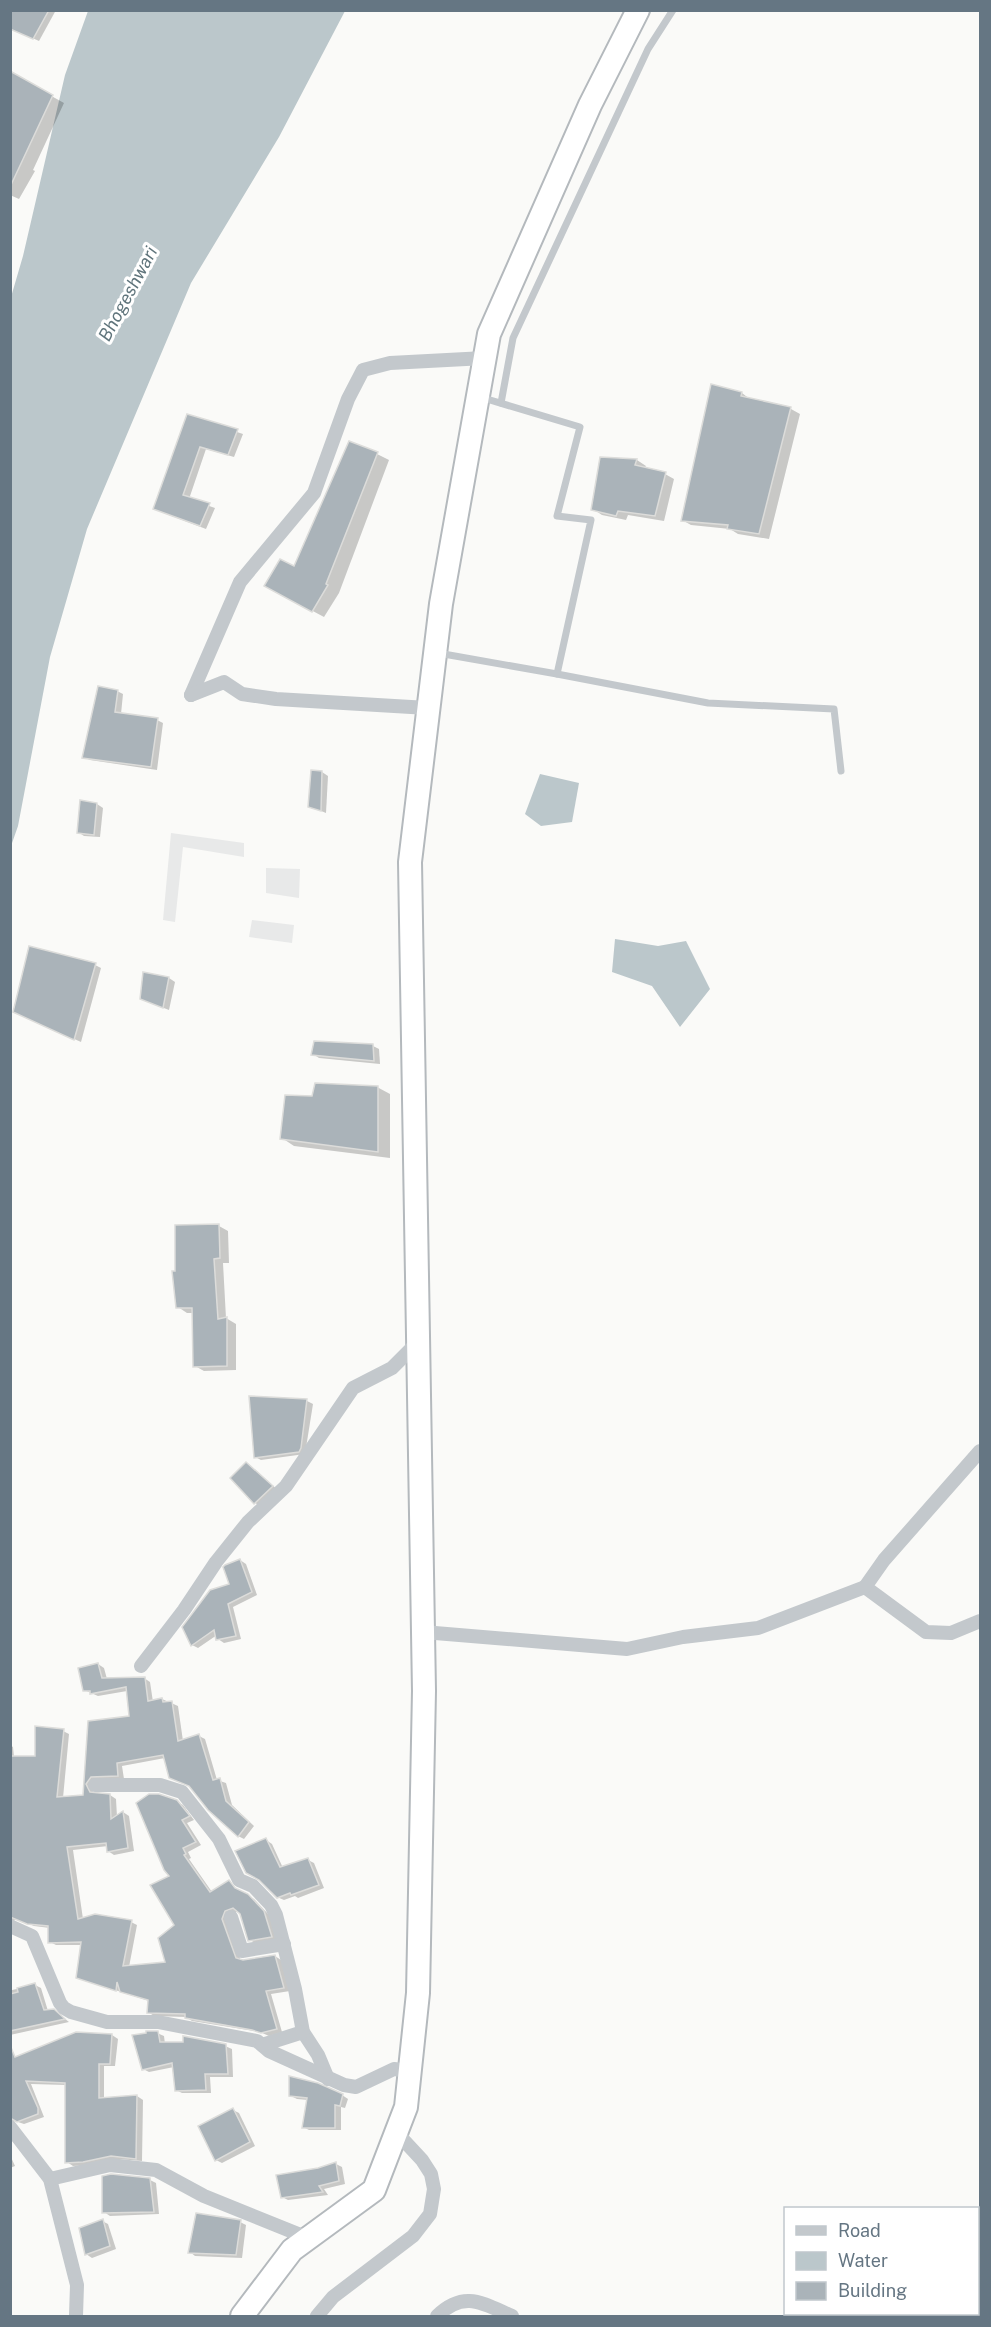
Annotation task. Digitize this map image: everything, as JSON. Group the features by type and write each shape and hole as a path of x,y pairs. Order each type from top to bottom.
{"highway":[{"path":"242,2316 292,2250 374,2190 406,2107 418,1993 424,1691 410,862 441,604 489,334 575,138 638,10"}],"street":[{"path":"428,708 276,699 242,694 224,682 191,695 240,582 314,493 348,399 363,370 390,363 485,358"},
{"path":"141,1666 184,1610 216,1562 249,1522 286,1486 353,1388 392,1368 418,1342"},
{"path":"423,1632 627,1649 683,1637 758,1628 865,1587 884,1560 981,1451"},
{"path":"865,1587 926,1632 951,1633 981,1621"},
{"path":"95,1785 160,1785 182,1792 219,1839 239,1880 254,1886 271,1905 284,1944 303,2032 318,2055 328,2079"},
{"path":"231,1917 242,1951 284,1944"},
{"path":"10,1926 32,1936 64,2008 107,2022 158,2022 257,2041 328,2079 344,2085 356,2087 394,2069 410,2071"},
{"path":"262,2045 303,2032"},
{"path":"10,2127 50,2179 77,2285 76,2316"},
{"path":"317,2316 333,2297 413,2236 430,2214 434,2189 431,2174 422,2160 396,2132"},
{"path":"50,2179 110,2165 156,2170 204,2196 308,2238"},
{"path":"437,2316 446,2308 467,2300 512,2316"}],"lane":[{"path":"501,403 513,338 648,49 672,10"},
{"path":"478,396 580,428 557,516 591,520 557,674"},
{"path":"435,653 708,703 834,709 841,771"}],"shaded area":[{"path":"171,833 244,843 244,857 183,847 175,922 163,920"},
{"path":"266,868 300,869 299,898 266,893"},
{"path":"252,920 294,925 292,943 249,937"}],"water":[{"name":"Bhogeshwari","path":"88,11 345,11 279,137 191,283 87,529 50,657 18,826 11,846 11,297 23,256 65,75"},
{"path":"540,774 579,783 572,822 541,826 525,814"},
{"path":"615,939 658,946 686,941 710,989 680,1027 652,986 612,972"}],"building":[{"path":"10,10 49,10 33,39 10,29"},
{"path":"10,71 53,95 10,187"},
{"path":"711,384 742,392 741,396 791,407 759,534 727,529 728,525 681,521"},
{"path":"187,414 238,429 228,455 200,447 183,495 210,503 200,526 153,509"},
{"path":"349,441 378,452 326,584 328,585 312,612 264,586 280,559 294,566"},
{"path":"600,457 637,459 635,465 666,472 655,516 618,511 616,516 591,510"},
{"path":"98,686 118,690 115,712 158,718 151,767 82,758"},
{"path":"311,770 322,771 321,811 308,807"},
{"path":"80,800 97,803 94,835 77,833"},
{"path":"29,946 96,963 74,1040 13,1012"},
{"path":"143,972 169,977 163,1008 140,999"},
{"path":"314,1041 373,1044 374,1061 311,1055"},
{"path":"315,1083 378,1086 378,1152 280,1139 285,1095 312,1096"},
{"path":"219,1224 220,1258 214,1259 218,1319 227,1317 227,1366 193,1367 192,1308 176,1308 172,1271 175,1271 175,1225"},
{"path":"249,1396 307,1399 299,1452 254,1458"},
{"path":"246,1462 273,1486 254,1504 230,1478"},
{"path":"240,1559 252,1592 228,1604 236,1636 216,1640 214,1630 191,1646 182,1627 210,1590 229,1584 223,1567"},
{"path":"98,1663 102,1678 145,1677 148,1701 162,1698 163,1702 172,1701 178,1741 199,1734 213,1780 220,1778 226,1801 249,1822 238,1837 208,1810 189,1786 169,1778 163,1755 117,1763 118,1776 91,1777 86,1784 90,1792 110,1794 111,1819 123,1811 128,1848 107,1852 106,1843 67,1847 78,1919 95,1914 132,1920 123,1966 165,1962 158,1938 174,1925 150,1885 169,1876 164,1870 136,1803 149,1794 159,1794 177,1800 190,1816 182,1820 196,1842 183,1848 186,1854 184,1855 210,1892 229,1880 235,1888 248,1894 264,1911 272,1937 248,1941 240,1914 233,1908 225,1911 222,1919 236,1958 243,1960 275,1955 284,1988 266,1991 277,2029 261,2033 185,2018 185,2014 147,2013 148,2000 120,1992 117,1982 116,1991 76,1978 81,1942 48,1943 48,1926 27,1924 10,1917 10,1756 35,1756 35,1726 64,1729 57,1797 83,1795 88,1721 129,1716 126,1687 90,1694 90,1691 83,1691 78,1668"},
{"path":"266,1838 280,1867 308,1858 319,1885 277,1898 259,1880 246,1873 235,1851"},
{"path":"35,1983 44,2010 54,2009 65,2019 10,2031 10,1994 18,1992 17,1988"},
{"path":"146,2031 158,2031 160,2042 183,2042 183,2036 226,2044 228,2074 205,2074 206,2090 175,2091 172,2063 142,2070 132,2035 146,2033"},
{"path":"76,2032 112,2034 110,2064 99,2064 99,2098 137,2095 136,2159 111,2156 65,2163 65,2083 26,2081 38,2108 38,2114 17,2122 10,2118 10,2045 15,2057"},
{"path":"289,2076 318,2083 343,2094 340,2106 335,2105 335,2128 302,2128 307,2098 289,2096"},
{"path":"233,2108 250,2142 215,2161 198,2126"},
{"path":"336,2162 339,2181 319,2186 323,2192 281,2198 276,2175 318,2168"},
{"path":"111,2174 150,2178 154,2212 102,2213 102,2176"},
{"path":"196,2213 241,2220 236,2255 188,2253"},
{"path":"103,2219 110,2246 85,2255 79,2228"}]}
